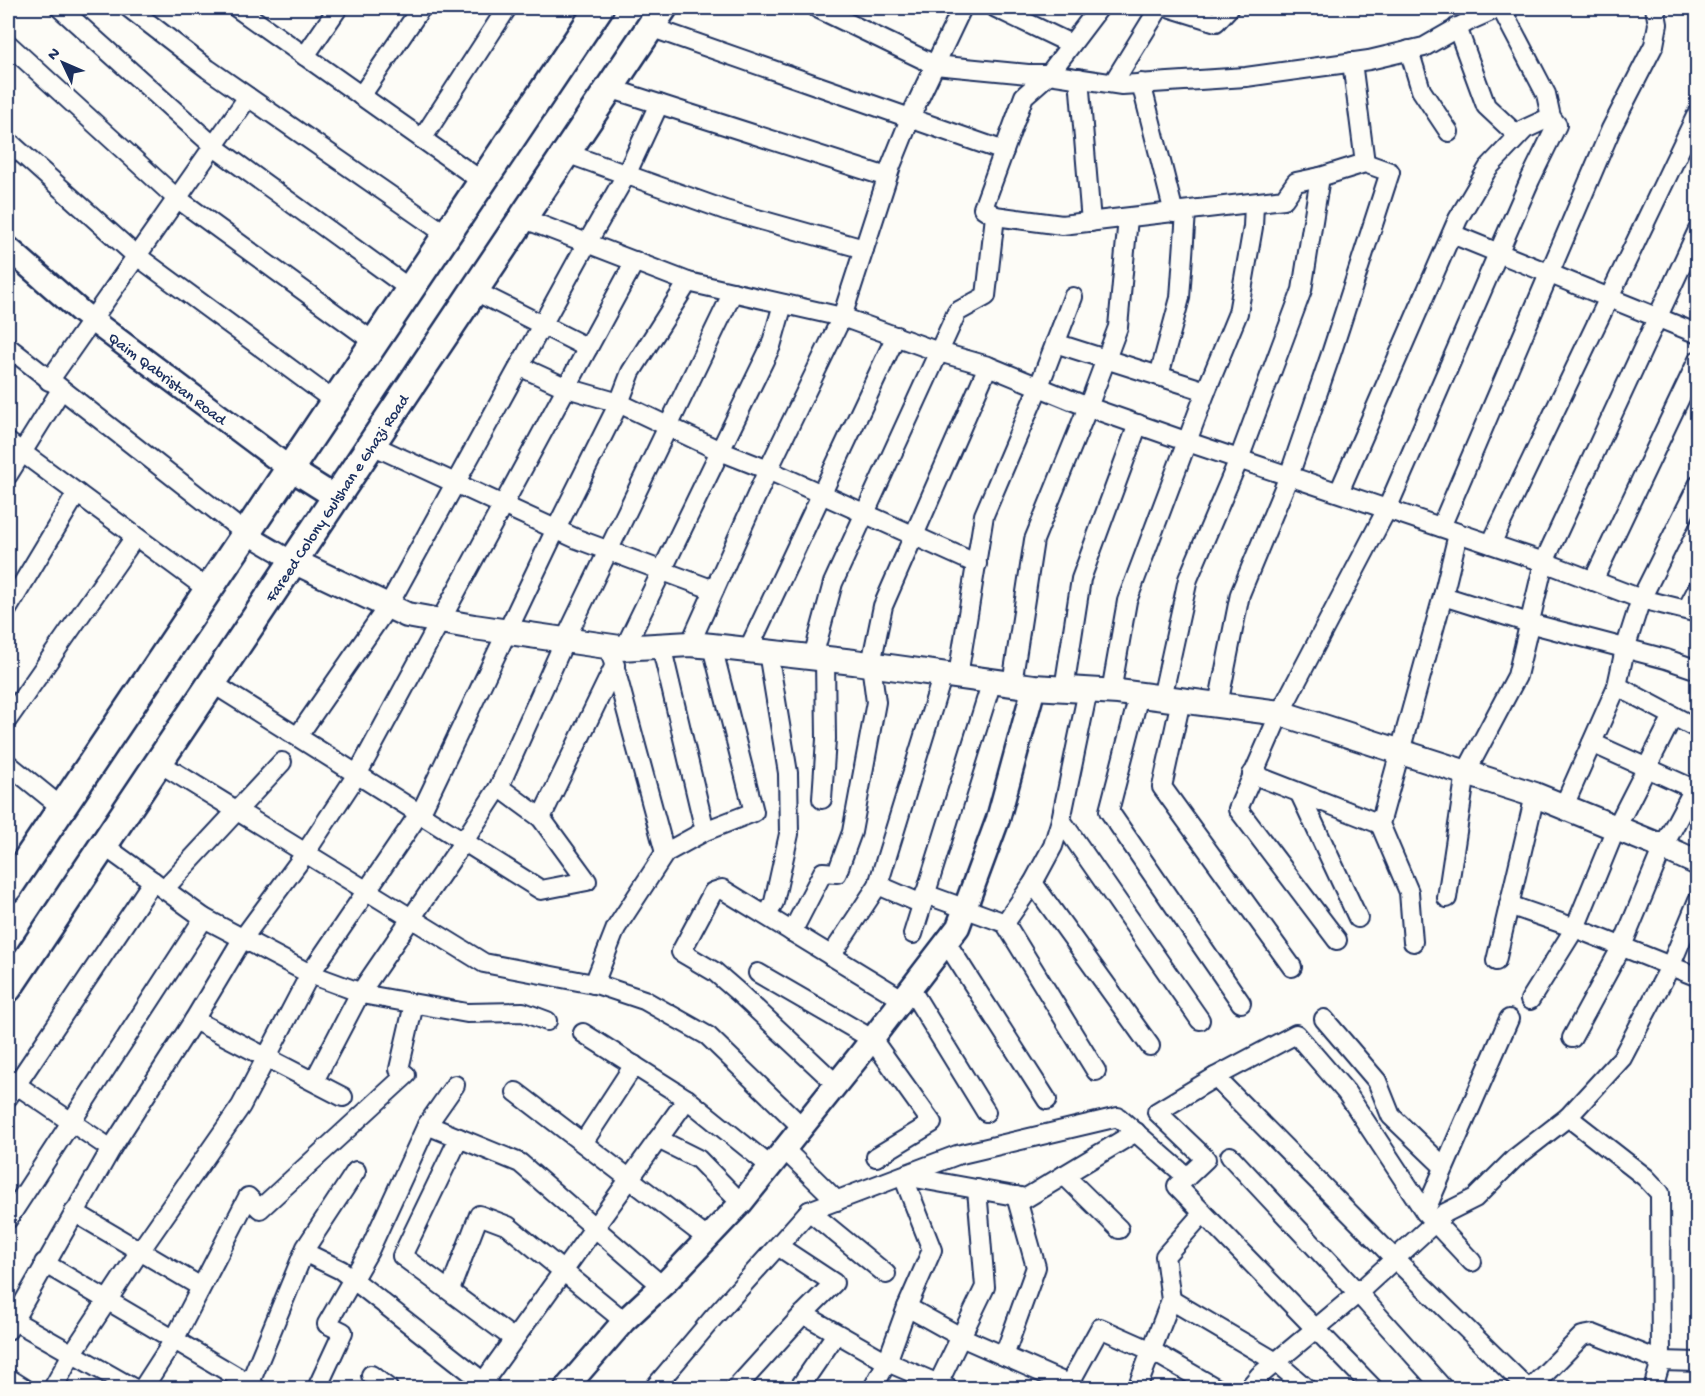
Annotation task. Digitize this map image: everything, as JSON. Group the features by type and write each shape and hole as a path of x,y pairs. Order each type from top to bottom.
{"main road":[{"path":"8,888 599,8"},
{"name":"Fareed Colony Gulshan e Ghazi Road","path":"8,988 657,17"},
{"path":"293,561 407,615 565,640 616,653 661,645 701,645 871,664 1013,684 1099,691 1280,713 1535,795 1698,863"}],"street":[{"path":"60,8 214,146 410,289"},
{"path":"129,8 208,69 447,235"},
{"path":"305,56 338,8"},
{"path":"362,96 421,8"},
{"path":"422,139 507,8"},
{"path":"817,8 935,65 1049,74 1113,83 1246,77 1352,62 1424,47 1493,9 1546,94 1551,117 1557,125 1530,180 1388,509 1280,713 1238,809 1337,940"},
{"path":"594,984 616,928 665,853 705,831 754,812 701,645 714,590 768,470 842,317 887,177 910,117 960,8"},
{"path":"996,8 1071,44"},
{"path":"1099,8 1049,74 1024,96 983,207 995,216 1062,225 1254,204 1284,199 1296,182 1365,163 1390,172 1289,476 1240,594 1218,705"},
{"path":"1113,83 1159,8"},
{"path":"1171,8 1216,22 1229,8"},
{"path":"1441,527 1611,129 1654,45 1658,24 1655,8"},
{"path":"249,11 305,56 483,182"},
{"path":"657,17 910,117 1004,151"},
{"path":"1457,27 1486,106 1518,136"},
{"path":"8,44 177,199 374,342"},
{"path":"1408,50 1421,90 1449,132"},
{"path":"1352,62 1365,163"},
{"path":"1079,78 1091,222"},
{"path":"1141,83 1180,212 1180,298 1159,376"},
{"path":"609,88 887,177"},
{"path":"8,475 15,448 55,386 92,320 248,97"},
{"path":"298,736 388,606 626,175 660,104"},
{"path":"1491,544 1698,112"},
{"path":"1339,492 1458,219 1488,168 1525,129 1551,117"},
{"path":"8,141 137,256 334,401"},
{"path":"566,153 725,210 864,249"},
{"path":"1241,1003 1109,811 1161,698 1188,579 1239,459 1302,290 1320,177"},
{"path":"1005,923 1033,883 1053,846 1127,602 1206,391 1238,313 1253,227 1254,204"},
{"path":"822,799 826,739 819,658 833,583 957,312 986,296 995,216"},
{"path":"522,218 688,282 842,317 939,352 988,366 1088,408 1544,562 1641,598 1692,611 1698,588"},
{"path":"566,1389 624,1321 741,1203 958,927 998,819 1013,684 1034,540 1088,408 1118,327 1128,218"},
{"path":"1447,898 1466,772 1517,676 1544,562 1698,230"},
{"path":"1452,234 1698,334"},
{"name":"Qaim Qabristan Road","path":"8,248 92,320 289,468 335,497"},
{"path":"133,1389 72,1354 10,1325 111,1149 194,1020 243,938 306,852 358,773 635,261"},
{"path":"53,1389 72,1354 107,1300 241,1106 310,974 419,813 619,403 631,372 688,282"},
{"path":"473,290 588,348"},
{"path":"314,1081 360,993 499,787 565,640 734,292"},
{"path":"831,956 878,885 951,675 976,564 984,515 1039,386 1073,297"},
{"path":"541,818 616,653 662,571 771,346 783,304"},
{"path":"767,916 774,902 789,834 788,773 758,651 822,494 896,336"},
{"path":"1054,343 1206,391"},
{"path":"8,347 245,533 293,561"},
{"path":"1593,581 1698,360"},
{"path":"519,366 567,388 619,403 720,451 768,470 976,564"},
{"path":"792,932 823,872 837,873 852,832 876,702 871,664 883,606 988,366"},
{"path":"1064,689 1081,579 1138,424"},
{"path":"370,444 556,530 714,590"},
{"path":"15,448 207,589"},
{"path":"1563,808 1617,686 1625,648 1641,598 1698,485"},
{"path":"8,608 77,493"},
{"path":"1413,942 1409,892 1380,824 1443,597 1458,534"},
{"path":"8,719 135,537"},
{"path":"1443,597 1698,670"},
{"path":"661,645 705,831"},
{"path":"616,653 665,853"},
{"path":"212,683 541,890 587,881 541,818 499,787"},
{"path":"913,934 924,899 1013,684"},
{"path":"1617,686 1698,729"},
{"path":"1161,698 1162,787 1292,968"},
{"path":"1530,1000 1575,928 1616,828 1673,716"},
{"path":"1572,1038 1622,946 1663,847 1696,787 1592,743"},
{"path":"159,762 484,963 594,984 644,1000 708,1036 802,1127"},
{"path":"111,1149 10,1086 159,885 239,810 282,762"},
{"path":"8,764 62,807"},
{"path":"1252,774 1380,824"},
{"path":"1300,794 1358,918"},
{"path":"1496,961 1535,795"},
{"path":"1061,820 1200,1020"},
{"path":"103,845 204,918 310,974 360,993 414,1004 467,1013 523,1012 547,1021"},
{"path":"1033,883 1150,1046"},
{"path":"878,885 964,908 1005,923 1096,1071"},
{"path":"836,1084 715,972 681,952 713,892 722,889 831,956 906,994 986,1112"},
{"path":"1429,1217 1445,1213 1475,1198 1514,1159 1568,1117 1622,1058 1670,967 1698,900"},
{"path":"1509,905 1575,928 1698,977"},
{"path":"8,1219 204,918"},
{"path":"946,942 1047,1100"},
{"path":"758,973 872,1038 932,1123 876,1158"},
{"path":"143,1389 174,1340 248,1197 260,1209 406,1076 399,1069 414,1004"},
{"path":"1324,1019 1377,1081 1391,1116 1444,1167"},
{"path":"1249,1389 1258,1376 1358,1293 1395,1259 1429,1217 1444,1167 1509,1019"},
{"path":"194,1020 343,1097"},
{"path":"583,1033 777,1158 837,1201"},
{"path":"1373,1389 1177,1186 1206,1159 1157,1112 1215,1077 1296,1034 1346,1092 1429,1217 1472,1262"},
{"path":"583,1143 634,1065"},
{"path":"1215,1077 1395,1259 1529,1389 1582,1336 1593,1334 1661,1361 1698,1362"},
{"path":"317,1389 343,1332 327,1324 369,1251 427,1125 455,1085"},
{"path":"516,1092 707,1238"},
{"path":"304,1251 352,1278 484,1386 514,1339 687,1099"},
{"path":"658,1388 809,1211 957,1155 1118,1117 1187,1177"},
{"path":"1568,1117 1645,1177 1660,1193 1661,1361 1653,1389"},
{"path":"427,1125 520,1163 661,1285"},
{"path":"903,1176 1026,1198 1136,1132"},
{"path":"459,1138 402,1256 514,1339"},
{"path":"658,1139 698,1159 741,1203"},
{"path":"1230,1156 1358,1293 1443,1389"},
{"path":"44,1263 252,1387 304,1251 356,1171"},
{"path":"1064,1175 1119,1229"},
{"path":"873,1389 888,1362 907,1307 932,1251 903,1176"},
{"path":"803,1314 888,1362 941,1387 961,1337 985,1287 977,1189"},
{"path":"1004,1356 1036,1267 1016,1196"},
{"path":"809,1211 886,1274"},
{"path":"74,1212 201,1287"},
{"path":"1137,1389 1171,1300 1165,1256 1203,1213"},
{"path":"450,1290 478,1215 508,1226 624,1321"},
{"path":"736,1389 834,1283 778,1246"},
{"path":"1171,1300 1276,1362 1306,1389"},
{"path":"907,1307 961,1337 1071,1387 1100,1328 1152,1351 1216,1389"},
{"path":"807,1386 836,1334"},
{"path":"371,1375 388,1389"},
{"path":"8,1378 24,1389"}]}
